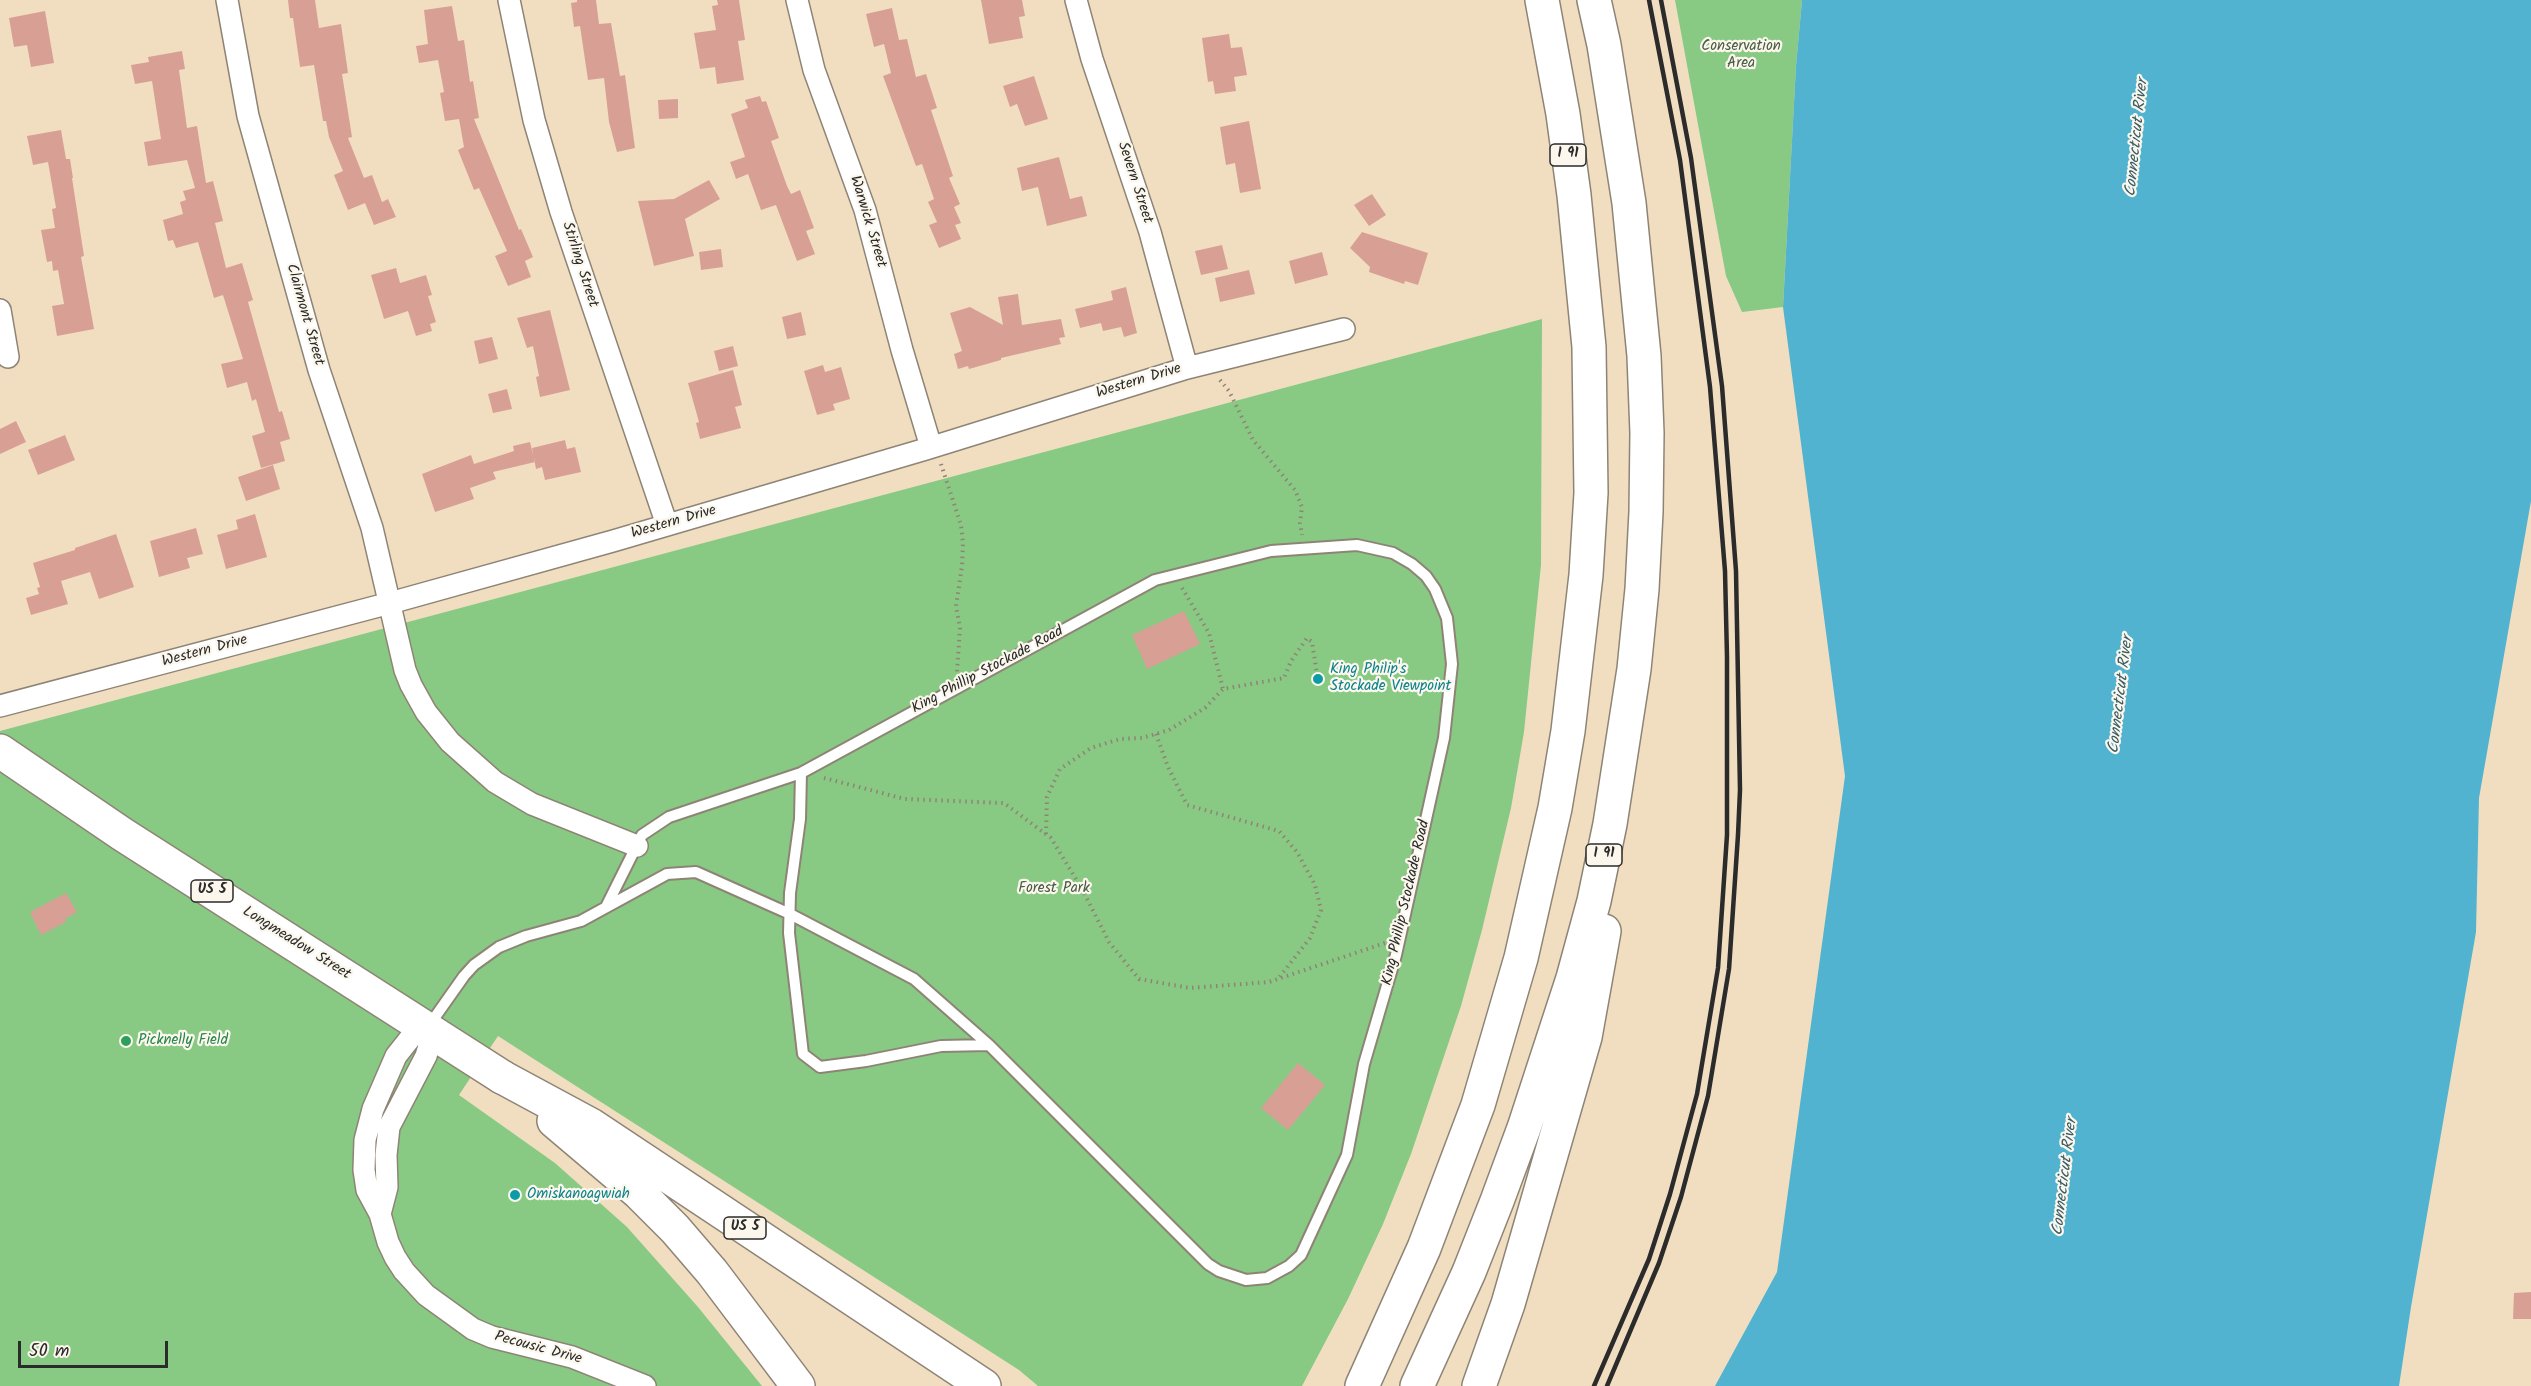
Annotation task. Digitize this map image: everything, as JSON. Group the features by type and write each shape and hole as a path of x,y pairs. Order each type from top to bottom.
{"main road":[{"name":"I 91","path":"1362,1386 1424,1248 1478,1105 1521,958 1537,894 1555,808 1569,720 1586,575 1591,418 1589,347 1563,114 1542,0"},
{"name":"I 91","path":"1417,1386 1470,1272 1524,1128 1573,978 1594,901 1625,735 1642,589 1647,433 1644,356 1629,202 1604,45 1594,0"},
{"name":"Longmeadow Street","path":"0,751 122,834 502,1077"},
{"path":"1479,1386 1508,1304 1585,1037 1594,998 1607,910 1610,824"},
{"name":"US 5","path":"502,1077 657,1210 712,1272 798,1386"},
{"name":"US 5","path":"502,1077 550,1100 619,1142 984,1386"}],"street":[{"name":"Clairmont Street","path":"227,0 248,116 319,370 372,528 405,670 418,699 437,727 464,756 495,782 532,804 637,846"},
{"name":"Stirling Street","path":"509,0 534,120 558,200 591,305 668,525"},
{"name":"Warwick Street","path":"797,0 817,78 865,210 902,350 932,447"},
{"name":"Severn Street","path":"1076,0 1092,59 1197,365"},
{"path":"0,310 8,357"},
{"name":"Western Drive","path":"0,706 390,603 668,525 1197,365 1344,329"},
{"name":"Pecousic Drive","path":"427,1028 411,1038 396,1056 373,1109 367,1130 364,1155 367,1190 380,1214 388,1242 404,1271 426,1295 456,1318 492,1337 572,1357 645,1386"}],"lane":[{"name":"King Phillip Stockade Road","path":"427,1028 459,982 486,955 512,941 581,921 667,874 696,872 790,914 914,979 989,1045 1208,1264 1232,1277 1259,1280 1275,1274 1301,1255 1347,1155 1364,1064 1400,938 1444,738 1452,664 1447,618 1435,589 1426,576 1412,564 1393,553 1367,546 1347,544 1271,551 1155,580 801,773 669,817 642,835 606,907"},
{"path":"801,773 800,819 790,893 789,933 803,1054 820,1067 866,1061 941,1046 989,1045"}],"path":[{"path":"1197,365 1229,391 1253,440 1295,490 1302,507 1300,523 1305,548"},
{"path":"932,447 941,465 961,525 962,566 956,606 960,628 957,687"},
{"path":"1177,575 1183,593 1209,633 1223,689"},
{"path":"1046,834 1047,797 1060,769 1091,748 1120,739 1142,738 1169,730 1205,708 1223,689 1284,678 1291,661 1307,638 1312,642 1317,674"},
{"path":"1156,734 1167,767 1186,805 1279,831 1297,852 1315,885 1321,910 1310,938 1277,980"},
{"path":"801,773 904,799 1004,803 1051,838 1082,889 1109,942 1139,979 1190,988 1269,982 1400,938"}],"green space":[{"name":"Conservation Area","path":"1675,0 1802,0 1796,66 1783,307 1742,312 1726,276"},
{"name":"Forest Park","path":"1542,319 1541,565 1524,732 1511,808 1461,1006 1411,1154 1383,1224 1348,1299 1302,1386 1038,1386 1019,1370 498,1036 459,1095 555,1163 627,1227 698,1307 762,1386 0,1386 0,731"}],"water":[{"name":"Connecticut River","path":"1802,0 2531,0 2531,501 2479,798 2476,932 2399,1386 1715,1386 1777,1272 1845,776 1783,307 1796,66"}],"building":[{"path":"288,0 315,0 319,28 341,24 348,73 342,74 352,137 348,138 364,178 372,175 382,202 388,199 396,217 374,225 365,203 348,210 334,175 343,171 329,137 326,121 323,121 314,65 300,67"},
{"path":"577,0 596,0 599,24 611,23 620,76 625,75 635,148 617,152 609,122 604,78 588,80 580,26 574,27 571,3"},
{"path":"717,0 739,0 745,40 738,41 744,80 717,84 715,67 700,69 694,33 716,30 712,6 718,5"},
{"path":"981,0 1022,0 1025,16 1019,17 1023,38 989,44"},
{"path":"452,6 458,41 464,40 470,82 473,81 479,118 474,119 519,230 521,229 533,257 525,261 531,277 508,286 495,256 507,251 479,188 474,190 458,150 464,147 459,119 445,121 440,93 444,92 438,60 419,63 416,46 428,44 424,10"},
{"path":"892,8 899,40 907,39 916,77 926,74 937,108 931,110 953,176 949,178 960,204 954,207 961,223 955,225 961,239 939,248 929,225 937,222 928,202 934,199 922,164 916,166 883,76 891,73 884,44 874,47 866,14"},
{"path":"45,11 54,63 31,67 27,45 14,47 9,18"},
{"path":"1229,34 1231,48 1242,47 1247,75 1234,77 1236,91 1215,94 1213,81 1208,82 1202,38"},
{"path":"182,51 185,69 179,70 187,128 197,126 206,183 213,181 223,221 215,223 226,268 242,263 253,300 248,302 279,412 282,411 290,439 280,442 285,461 261,468 252,436 265,432 256,399 252,401 247,382 227,388 221,364 243,359 223,295 214,298 198,242 176,248 173,240 168,241 163,220 183,214 180,202 186,200 183,191 195,188 187,160 148,166 144,142 161,139 152,81 135,84 131,65 149,62 148,57"},
{"path":"1034,76 1048,119 1025,126 1017,104 1010,107 1003,86"},
{"path":"760,96 762,102 766,101 779,138 771,141 787,186 791,194 800,190 814,228 806,231 815,254 797,261 776,205 761,210 748,174 736,179 730,162 745,157 731,114 748,108 745,100"},
{"path":"678,99 678,118 659,119 658,100"},
{"path":"1249,121 1261,189 1240,193 1235,163 1226,165 1220,127"},
{"path":"61,130 66,159 70,159 84,256 81,257 94,329 57,336 52,306 64,304 58,270 53,271 52,261 47,262 41,230 55,228 52,209 56,208 48,162 33,165 27,136"},
{"path":"1059,157 1070,199 1082,196 1087,216 1047,226 1038,187 1022,191 1017,168"},
{"path":"709,180 720,199 685,219 694,256 654,266 638,201 674,199"},
{"path":"1372,194 1386,215 1369,226 1354,205"},
{"path":"1362,232 1428,253 1418,285 1405,281 1404,284 1369,272 1370,267 1350,248"},
{"path":"1222,245 1228,269 1201,275 1195,251"},
{"path":"721,249 723,267 701,270 699,252"},
{"path":"1322,252 1328,275 1295,284 1289,261"},
{"path":"396,268 400,283 426,275 432,295 428,296 436,322 430,324 432,331 416,336 408,311 384,319 371,275"},
{"path":"1249,270 1255,294 1220,302 1215,278"},
{"path":"1126,287 1137,333 1124,337 1121,327 1103,331 1101,323 1080,328 1075,309 1113,300 1111,291"},
{"path":"1018,294 1022,325 1061,319 1065,337 1059,338 1061,344 1001,358 1001,360 969,369 968,366 958,369 954,354 962,351 950,313 970,307 1003,325 998,297"},
{"path":"550,310 570,390 540,397 536,377 539,376 533,346 527,348 517,318"},
{"path":"801,312 806,335 787,339 782,317"},
{"path":"492,337 498,359 479,364 474,341"},
{"path":"733,346 738,366 719,371 714,351"},
{"path":"823,365 825,372 841,367 850,399 833,404 835,410 817,415 804,371"},
{"path":"733,370 742,405 735,407 741,428 700,439 696,423 699,422 688,383"},
{"path":"507,389 512,409 493,413 488,394"},
{"path":"16,421 26,442 0,454 0,429"},
{"path":"65,435 75,460 38,475 28,450"},
{"path":"565,440 567,449 575,447 581,472 545,480 542,467 536,469 532,448"},
{"path":"530,442 535,462 493,472 496,479 470,488 474,499 435,512 422,474 471,455 474,464 514,451 513,446"},
{"path":"273,465 280,489 246,501 238,477"},
{"path":"255,514 267,557 226,569 217,535 238,529 236,520"},
{"path":"196,528 203,554 187,558 190,568 159,577 150,541"},
{"path":"116,534 134,587 99,599 90,572 61,581 68,604 31,615 26,598 39,594 37,588 40,587 33,563"},
{"path":"1184,611 1200,644 1147,669 1132,635"},
{"path":"66,893 77,912 65,919 66,922 41,935 30,912"},
{"path":"1298,1063 1325,1085 1288,1130 1261,1108"},
{"path":"2531,1292 2531,1319 2513,1319 2514,1293"}],"railway":[{"path":"1594,1386 1649,1259 1670,1194 1697,1094 1718,968 1727,835 1725,571 1710,387 1680,160 1649,0"},
{"path":"1607,1386 1659,1263 1681,1197 1708,1096 1729,969 1740,790 1736,571 1722,386 1691,158 1661,0"}],"place":[{"name":"King Philip's Stockade Viewpoint","path":"1318,679"},
{"name":"Picknelly Field","path":"126,1041"},
{"name":"Omiskanoagwiah","path":"515,1195"}]}
